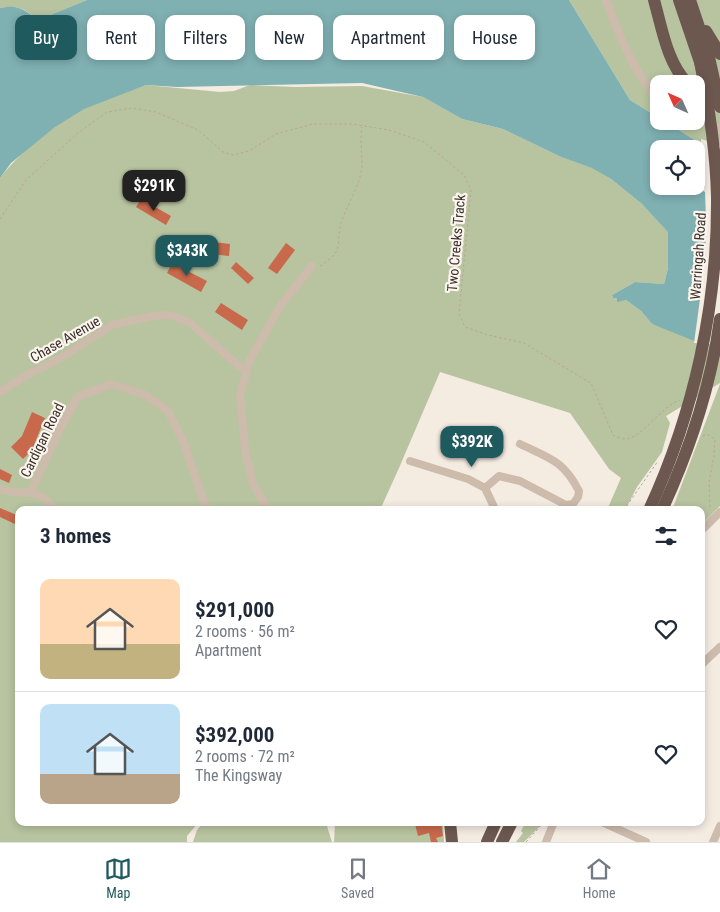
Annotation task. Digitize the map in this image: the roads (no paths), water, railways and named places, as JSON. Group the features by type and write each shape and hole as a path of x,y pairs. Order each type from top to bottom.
{"highway":[{"path":"654,0 667,45 676,68 681,75"},
{"name":"Warringah Road","path":"651,506 671,459 690,400 711,293 716,246 716,196 710,58 679,0"},
{"name":"Warringah Road","path":"691,2 710,58 720,107"},
{"path":"705,96 720,107"},
{"path":"664,506 679,473 696,427 714,354 720,319"},
{"path":"450,826 452,842"},
{"path":"486,842 494,826"},
{"path":"502,842 510,826"}],"street":[{"path":"606,0 620,37 645,85 650,91"},
{"path":"705,123 720,129"},
{"path":"266,506 253,484 244,450 240,396 249,361 281,305 310,268"},
{"name":"Chase Avenue","path":"0,392 27,374 59,359 112,325 152,316 170,315 189,322 246,372"},
{"name":"Cardigan Road","path":"31,492 61,427 78,397 111,384 146,394 168,411 184,443 207,506"},
{"path":"485,488 499,476 520,482 566,505 574,504 579,490 559,462 520,444"},
{"path":"410,461 468,479 485,488 494,506"},
{"path":"0,489 11,493 31,492 47,501 51,506"},
{"path":"705,527 720,512"},
{"path":"705,661 720,647"},
{"path":"546,842 552,826"},
{"path":"611,826 646,842"},
{"path":"713,842 720,826"}],"water":[{"path":"87,0 569,0 630,100 650,112 650,130 679,130 695,140 650,140 650,195 705,195 705,143 720,148 697,342 652,324 641,311 626,300 617,302 617,298 613,298 612,295 635,282 664,284 668,268 668,232 642,204 611,179 592,168 561,157 503,129 462,119 423,97 362,83 177,87 146,85 84,109 55,127 11,163 0,178 0,8 16,7 32,15 15,15 15,60 77,60 77,15 50,15"}]}
